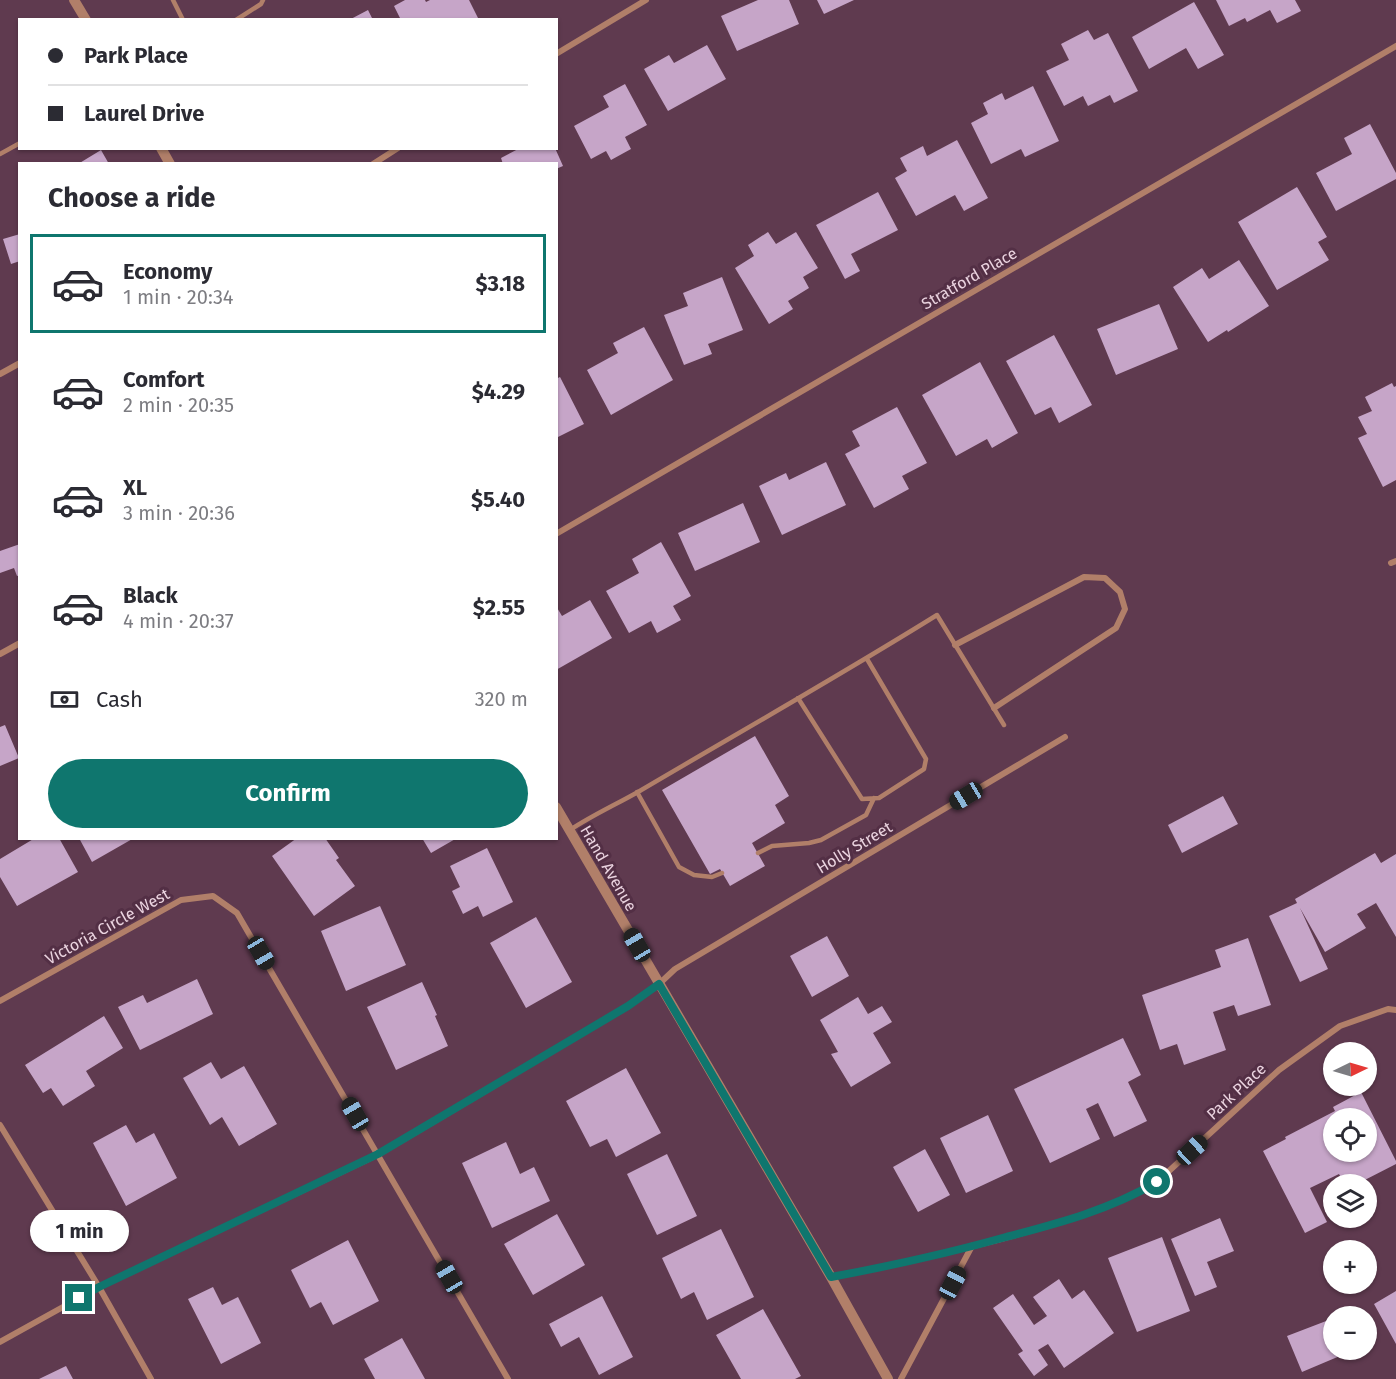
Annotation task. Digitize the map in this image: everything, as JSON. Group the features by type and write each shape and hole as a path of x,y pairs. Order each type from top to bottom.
{"street":[{"path":"74,0 85,18"},
{"path":"558,53 646,0"},
{"name":"Stratford Place","path":"558,533 1396,46"},
{"path":"376,162 395,150"},
{"path":"0,374 18,364"},
{"path":"955,645 1084,577 1105,578 1120,592 1125,609 1116,627 994,708"},
{"path":"0,654 18,644"},
{"name":"Holly Street","path":"0,1342 99,1287 378,1154 628,1006 659,984 675,969 1065,737"},
{"name":"Hand Avenue","path":"558,810 831,1277 888,1379"},
{"name":"Victoria Circle West","path":"0,1001 181,900 213,896 237,913 508,1379"},
{"name":"Park Place","path":"831,1277 972,1246 1065,1222 1134,1195 1157,1182 1279,1070 1340,1026 1388,1009 1396,1003"},
{"name":"Park Place","path":"1388,1009 1396,1010"},
{"path":"0,1125 99,1287 151,1379"},
{"path":"901,1379 972,1246"}],"lane":[{"path":"173,0 182,18"},
{"path":"239,18 261,4 263,0"},
{"path":"0,154 18,144"},
{"path":"570,830 867,659 937,615 1004,725"},
{"path":"798,698 862,799 879,798 924,769 926,759 867,659"},
{"path":"637,792 679,867 694,875 712,877 722,873"},
{"path":"758,853 772,846 821,840 866,815 874,798"}],"building":[{"path":"405,0 425,0 426,2 430,0 469,0 478,18 400,18 394,6"},
{"path":"758,0 789,0 799,24 737,51 721,16"},
{"path":"817,0 854,0 824,14"},
{"path":"1216,0 1295,0 1301,11 1277,23 1270,10 1247,22 1245,18 1229,26"},
{"path":"1194,2 1224,55 1198,69 1186,48 1149,69 1132,37"},
{"path":"368,10 372,18 353,18"},
{"path":"1088,30 1094,40 1108,33 1138,91 1114,103 1110,95 1088,106 1083,96 1064,106 1046,71 1069,60 1061,44"},
{"path":"707,45 726,79 668,111 644,69 669,55 674,63"},
{"path":"625,84 647,125 625,137 631,149 611,160 606,151 591,159 574,126 609,107 603,96"},
{"path":"1033,86 1059,141 1025,157 1021,149 991,164 971,123 988,114 983,103 1002,93 1005,100"},
{"path":"1370,124 1396,173 1396,179 1336,211 1316,173 1352,154 1344,138"},
{"path":"957,140 988,198 964,211 955,195 916,216 895,178 907,171 900,158 923,146 927,156"},
{"path":"101,150 108,162 81,162"},
{"path":"516,150 556,150 563,166 558,168 558,162 502,162 501,158"},
{"path":"1297,187 1327,237 1318,242 1329,260 1277,290 1238,222"},
{"path":"878,192 898,230 851,254 860,271 845,279 816,225"},
{"path":"768,232 776,244 796,232 818,268 803,277 809,288 788,301 793,309 769,324 735,268 754,256 748,245"},
{"path":"18,235 18,262 11,264 3,239"},
{"path":"1239,260 1269,306 1208,342 1173,287 1202,268 1209,279"},
{"path":"722,277 743,330 708,344 712,354 684,365 664,315 688,306 683,293"},
{"path":"1159,304 1178,349 1116,375 1097,329"},
{"path":"644,327 673,380 611,415 587,370 618,353 613,343"},
{"path":"1054,335 1092,405 1059,423 1051,407 1035,415 1006,361"},
{"path":"980,362 1018,433 992,448 987,439 956,456 922,395"},
{"path":"560,377 584,424 558,437 558,378"},
{"path":"1392,383 1394,387 1396,386 1396,480 1383,487 1358,438 1367,434 1358,417 1372,411 1365,397"},
{"path":"897,407 927,463 902,476 909,489 874,508 845,454 860,446 852,431"},
{"path":"826,462 846,505 782,535 759,486 786,473 789,480"},
{"path":"743,503 760,542 695,571 678,533"},
{"path":"661,542 691,596 673,606 681,620 657,633 651,621 629,633 606,591 639,573 632,559"},
{"path":"18,545 18,576 14,568 0,573 0,551"},
{"path":"590,600 612,638 558,669 558,609 562,616"},
{"path":"5,725 18,758 0,766 0,727"},
{"path":"755,736 789,796 775,805 785,823 752,843 765,866 730,886 720,869 710,874 662,790"},
{"path":"1223,796 1238,824 1182,853 1168,825"},
{"path":"32,840 60,840 78,872 17,906 0,877 0,859"},
{"path":"80,840 130,840 92,862"},
{"path":"294,840 326,840 339,858 336,860 355,886 314,916 272,856"},
{"path":"423,840 454,840 431,853"},
{"path":"487,848 513,902 483,917 478,906 463,914 452,891 460,887 450,866"},
{"path":"1375,853 1381,863 1396,854 1396,937 1376,903 1357,914 1366,928 1325,952 1300,908 1328,969 1300,982 1269,916 1297,903 1295,899"},
{"path":"380,906 406,965 346,991 321,931"},
{"path":"536,917 572,982 526,1008 490,943"},
{"path":"827,936 849,976 812,997 790,956"},
{"path":"1248,938 1271,1005 1238,1016 1234,1005 1213,1012 1226,1050 1184,1065 1177,1044 1160,1050 1142,995 1221,967 1215,950"},
{"path":"197,979 213,1014 140,1050 118,1007 143,995 147,1003"},
{"path":"422,982 448,1046 396,1070 367,1007"},
{"path":"858,997 868,1014 882,1006 892,1022 873,1033 891,1063 851,1087 831,1054 838,1052 820,1020"},
{"path":"104,1016 123,1048 86,1071 95,1086 63,1106 51,1088 43,1093 25,1065"},
{"path":"1123,1038 1141,1075 1128,1082 1147,1121 1114,1137 1098,1103 1086,1109 1100,1139 1050,1163 1014,1089"},
{"path":"211,1062 221,1079 244,1066 277,1124 239,1146 222,1117 210,1125 183,1078"},
{"path":"626,1068 661,1133 616,1157 607,1139 590,1147 566,1101"},
{"path":"1354,1096 1363,1096 1369,1108 1334,1108"},
{"path":"988,1115 1013,1171 966,1193 940,1138"},
{"path":"1323,1117 1323,1162 1377,1162 1377,1124 1396,1164 1376,1174 1323,1174 1323,1182 1310,1188 1323,1214 1323,1224 1305,1233 1263,1151 1286,1139 1285,1137"},
{"path":"126,1125 136,1143 154,1133 177,1178 126,1206 93,1143"},
{"path":"506,1142 520,1174 534,1167 550,1201 492,1228 462,1163"},
{"path":"925,1149 950,1195 918,1212 893,1167"},
{"path":"667,1154 697,1216 657,1235 627,1174"},
{"path":"557,1214 585,1265 533,1295 504,1244"},
{"path":"1220,1218 1234,1251 1207,1262 1217,1287 1195,1296 1171,1239"},
{"path":"721,1229 754,1297 707,1320 694,1292 681,1299 662,1258"},
{"path":"1162,1237 1190,1311 1137,1332 1108,1258"},
{"path":"348,1240 379,1301 333,1325 321,1302 310,1308 291,1270"},
{"path":"1059,1279 1072,1299 1084,1290 1114,1333 1064,1368 1048,1344 1038,1350 1048,1365 1034,1376 1018,1354 1023,1351 993,1308 1013,1294 1034,1325 1047,1316 1033,1297"},
{"path":"213,1287 222,1305 238,1297 261,1343 221,1364 188,1299"},
{"path":"1396,1291 1396,1344 1377,1306 1374,1304"},
{"path":"602,1296 633,1357 599,1375 579,1337 561,1347 549,1324"},
{"path":"763,1309 801,1376 795,1379 741,1379 716,1335"},
{"path":"1323,1322 1323,1360 1330,1360 1302,1372 1287,1336"},
{"path":"402,1338 425,1379 375,1379 364,1359"},
{"path":"66,1366 73,1379 39,1379"}],"route":[{"path":"79,1298 378,1154 628,1006 659,984 831,1277 972,1246 1065,1222 1134,1195 1157,1182"}]}
